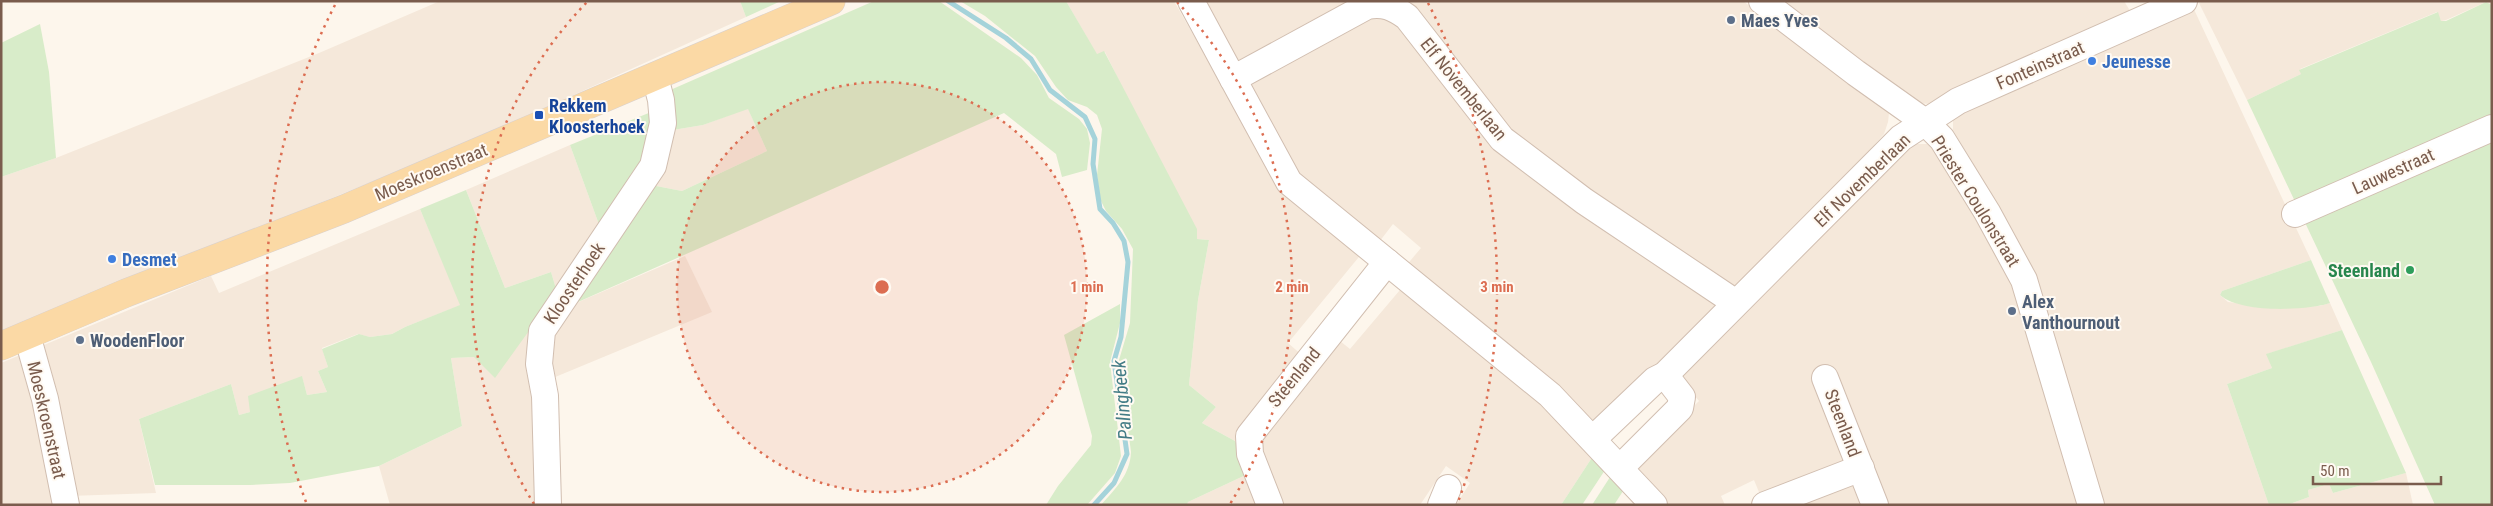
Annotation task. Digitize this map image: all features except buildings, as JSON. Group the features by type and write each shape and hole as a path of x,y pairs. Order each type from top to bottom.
{"main road":[{"name":"Moeskroenstraat","path":"1,346 126,292 344,209 831,1"}],"street":[{"path":"1191,1 1289,182 1550,395 1654,505"},
{"name":"Priester Coulonstraat","path":"1762,1 1856,73 1925,122 1942,139 1987,212 2024,280 2091,505"},
{"name":"Fonteinstraat","path":"1925,122 1958,102 2135,11 2184,1"},
{"name":"Elf Novemberlaan","path":"1233,79 1367,6 1380,4 1394,8 1407,17 1502,140 1584,201 1736,303"},
{"name":"Kloosterhoek","path":"548,505 545,396 540,364 542,331 653,166 663,123 661,100 655,77"},
{"name":"Elf Novemberlaan","path":"1665,375 1901,138 1925,122"},
{"name":"Lauwestraat","path":"2295,214 2492,128"},
{"name":"Steenland","path":"1270,505 1250,454 1249,436 1387,262"},
{"name":"Moeskroenstraat","path":"27,335 45,399 66,505"},
{"path":"1593,439 1655,380 1665,375 1682,397 1680,408 1620,468"},
{"name":"Steenland","path":"1825,378 1875,505"},
{"name":"Steenland","path":"1765,505 1861,468"}],"shaded area":[{"path":"440,1 740,1 746,17 468,143 1,332 1,177 56,158 319,53"},
{"path":"1066,1 1174,1 1278,184 1363,252 1288,343 1303,356 1235,441 1202,423 1216,407 1189,385 1198,300 1209,240 1197,239 1105,52 1097,55"},
{"path":"1205,1 1358,1 1236,63"},
{"path":"1407,1 1743,1 1880,103 1889,113 1888,122 1884,134 1752,282 1741,288 1726,285 1589,192 1505,126"},
{"path":"1778,1 2124,1 2132,14 1930,104 1917,103"},
{"path":"2203,1 2492,1 2492,5 2486,2 2441,21 2437,12 2300,69 2301,74 2247,100 2199,3"},
{"path":"2191,3 2311,260 2222,291 2220,295 2228,302 2277,308 2319,306 2330,303 2342,330 2267,354 2272,368 2227,384 2269,505 2098,505 2006,219 1953,130 1953,119 1958,111"},
{"path":"1377,16 1398,21 1493,142 1716,305 1715,317 1596,425 1405,267 1421,248 1393,224 1376,246 1299,184 1250,83 1366,19"},
{"path":"748,108 767,151 682,191 651,185 673,130 703,125"},
{"path":"1915,144 1927,144 1939,153 2016,278 2080,505 1881,505 1846,461 1761,497 1754,480 1721,496 1725,505 1666,505 1636,471 1638,461 1699,401 1678,375"},
{"path":"570,145 601,230 557,292 551,272 505,288 466,190"},
{"path":"420,209 461,305 392,334 370,337 358,334 322,348 328,367 318,371 327,392 307,395 302,377 250,412 239,415 231,384 139,419 156,493 69,496 39,347 211,276 219,293"},
{"path":"685,256 712,312 548,380 544,363 560,310"},
{"path":"1405,284 1544,400 1595,453 1561,505 1456,505 1470,483 1446,466 1420,505 1278,505 1259,436 1335,337 1350,349"},
{"path":"536,322 542,505 390,505 379,466 462,426 451,358 474,357"},
{"path":"30,351 60,505 1,505 1,363"},
{"path":"1250,473 1262,505 1187,505 1188,502"},
{"path":"2406,473 2413,505 2287,505 2309,497 2308,490 2329,484 2333,493"},
{"path":"1850,479 1870,505 1780,505"}],"green space":[{"path":"740,1 781,1 746,17"},
{"path":"874,1 939,1 1021,58 1037,75 1049,98 1079,119 1087,129 1090,143 1087,170 1062,177 1056,154 1004,113 560,310 651,185 682,191 767,151 748,109 703,125 673,130 668,91"},
{"path":"960,1 1066,1 1097,54 1104,51 1197,229 1197,239 1209,240 1198,300 1189,385 1216,407 1202,423 1235,441 1250,473 1188,502 1187,505 1101,505 1125,474 1131,452 1119,360 1130,323 1133,249 1122,229 1106,211 1100,199 1097,175 1102,129 1097,115 1087,107 1068,100 1056,87 1035,56 985,16"},
{"name":"Steenland","path":"2486,2 2492,5 2492,505 2435,505 2371,362 2247,100 2301,74 2299,70 2438,12 2441,21 2446,21"},
{"path":"40,24 49,72 56,158 1,177 1,43"},
{"path":"656,110 652,149 601,230 570,145"},
{"path":"466,190 505,288 551,272 557,292 495,378 474,357 451,358 462,426 379,466 290,483 155,485 139,419 231,384 239,415 250,412 248,396 302,376 307,395 327,392 318,371 328,367 322,349 359,334 370,337 392,334 460,305 420,209"},
{"path":"2311,260 2330,303 2305,308 2257,308 2229,301 2220,295 2222,291"},
{"path":"1120,304 1120,323 1110,362 1121,456 1115,473 1087,505 1046,505 1058,486 1091,445 1092,436 1064,335"},
{"path":"2342,330 2406,473 2333,493 2329,484 2308,490 2309,497 2287,505 2269,505 2227,384 2272,368 2266,354"},
{"path":"1595,453 1607,467 1582,505 1561,505"},
{"path":"1612,474 1625,488 1614,505 1592,505"}],"waterway":[{"name":"Palingbeek","path":"948,1 1006,38 1031,59 1050,90 1085,117 1095,139 1093,164 1100,209 1113,223 1124,241 1128,262 1121,337 1114,361 1127,454 1114,483 1094,505"}],"place":[{"name":"Maes Yves","path":"1731,20"},
{"name":"Jeunesse","path":"2092,61"},
{"name":"Rekkem Kloosterhoek","path":"539,115"},
{"name":"Desmet","path":"112,259"},
{"name":"Steenland","path":"2410,270"},
{"name":"Alex Vanthournout","path":"2012,311"},
{"name":"WoodenFloor","path":"80,340"}]}
